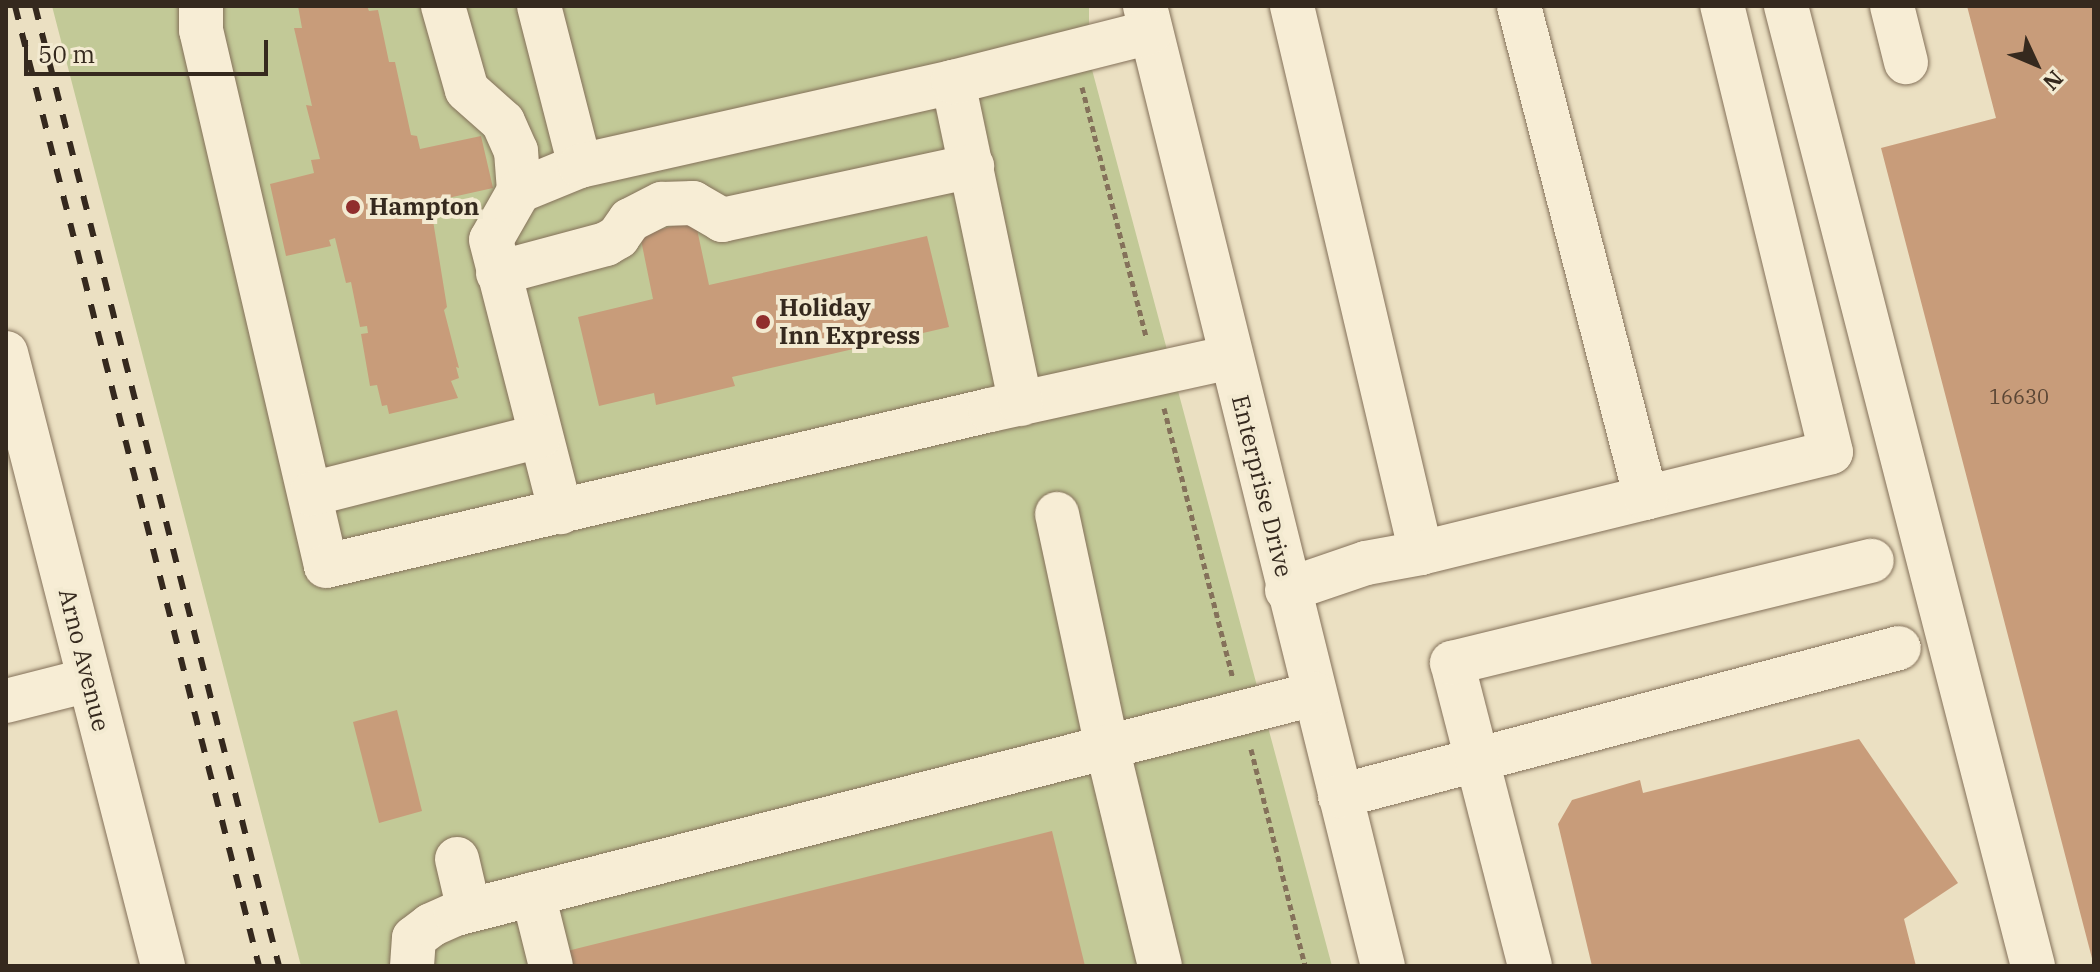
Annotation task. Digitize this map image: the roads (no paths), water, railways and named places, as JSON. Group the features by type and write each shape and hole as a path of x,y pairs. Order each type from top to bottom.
{"street":[{"path":"201,6 201,30 326,566 1231,357"},
{"path":"443,6 467,90 503,122 516,151 519,191 491,240 561,512"},
{"path":"539,6 580,166"},
{"path":"1519,6 1646,498"},
{"path":"1722,6 1831,452"},
{"path":"1786,6 2033,966"},
{"path":"1892,6 1906,62"},
{"path":"1301,8 1421,553"},
{"path":"519,191 580,166 953,82 1148,19"},
{"name":"Enterprise Drive","path":"1148,19 1287,590 1383,966"},
{"path":"953,82 1021,404"},
{"path":"498,273 606,244 618,237 630,220 662,204 693,203 722,220 972,166"},
{"name":"Arno Avenue","path":"6,353 163,966"},
{"path":"1287,590 1366,563 1421,553 1896,434"},
{"path":"311,494 540,436"},
{"path":"1057,514 1107,747 1160,966"},
{"path":"1530,966 1452,663 1872,561"},
{"path":"1340,796 1899,648"},
{"path":"6,701 89,680"},
{"path":"412,966 414,938 431,925 469,910 1064,755 1107,747 1314,694"},
{"path":"457,859 469,910"},
{"path":"533,894 551,966"}],"railway":[{"path":"15,6 259,966"},
{"path":"35,6 279,966"}],"place":[{"name":"Hampton","path":"353,207"},
{"name":"Holiday Inn Express","path":"763,322"}]}
